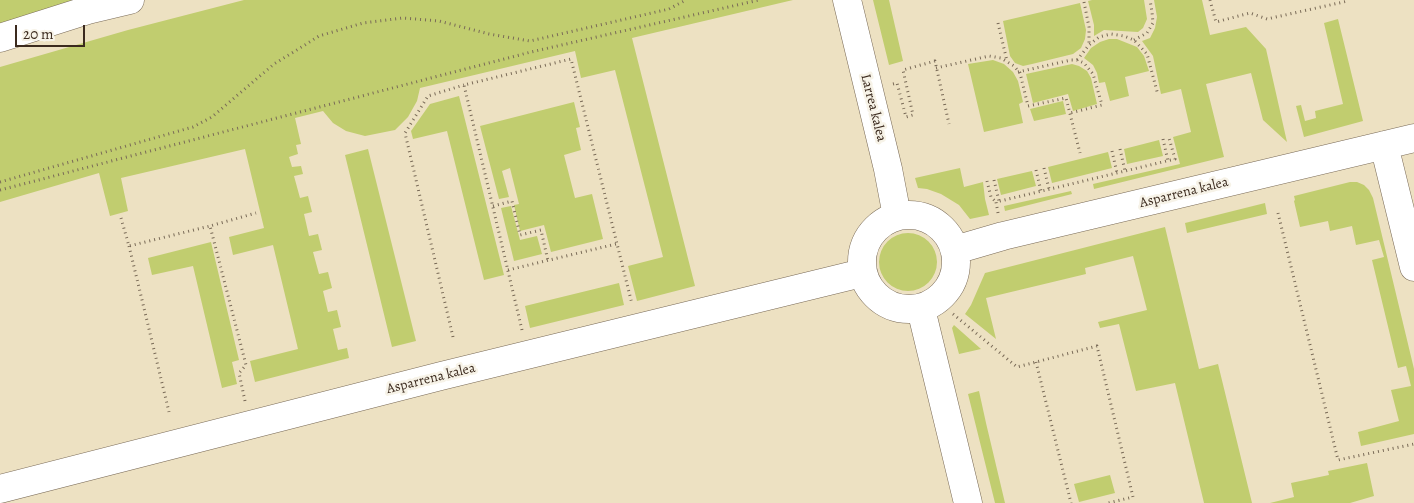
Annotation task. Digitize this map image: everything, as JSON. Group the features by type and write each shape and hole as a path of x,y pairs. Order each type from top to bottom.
{"street":[{"path":"0,38 88,10 130,0"},
{"name":"Larrea kalea","path":"847,0 886,160 897,216"},
{"name":"Asparrena kalea","path":"955,250 1003,236 1414,138"},
{"path":"1384,145 1414,267"},
{"path":"912,215 926,218 939,226 949,236 955,250 957,265 953,280 946,293 935,303 921,309 902,310 884,304 870,291 862,273 861,258 864,244 872,231 883,222 897,216 912,215"},
{"name":"Asparrena kalea","path":"0,488 441,376 862,273"},
{"path":"921,309 968,503"}],"path":[{"path":"0,182 193,127 212,117 274,64 319,36 363,23 403,18 439,21 530,42 669,9 686,0"},
{"path":"0,190 530,52 759,0"},
{"path":"1134,40 1148,33 1153,23 1150,0"},
{"path":"1210,0 1216,22 1250,13 1268,19 1348,1"},
{"path":"1084,2 1089,27 1088,44"},
{"path":"998,23 1007,62"},
{"path":"1077,60 1088,44 1099,37 1112,34 1134,40 1147,54 1158,95"},
{"path":"936,68 989,56 1001,58 1020,74 1028,106 1066,98 1080,153"},
{"path":"453,336 405,132 428,96 464,85 571,59 633,311"},
{"path":"1018,72 1071,60 1077,60 1084,64 1093,74 1102,105 1070,113"},
{"path":"888,86 898,83 906,117 913,116 903,70 935,61 950,124"},
{"path":"464,85 524,338"},
{"path":"987,181 990,197 998,202 1175,159 1169,138"},
{"path":"1162,140 1168,161"},
{"path":"1120,150 1125,171"},
{"path":"1112,151 1117,173"},
{"path":"1044,168 1049,189"},
{"path":"1036,170 1041,191"},
{"path":"994,180 999,219"},
{"path":"493,206 512,201 520,235 540,230 548,260"},
{"path":"129,246 256,213"},
{"path":"1278,213 1338,460 1414,444"},
{"path":"121,218 169,412"},
{"path":"210,226 246,365 239,374 246,406"},
{"path":"508,270 616,244"},
{"path":"953,314 1017,367 1097,346 1133,497 1108,503"},
{"path":"1036,362 1071,503"}],"green space":[{"path":"0,0 86,0 0,25"},
{"path":"244,0 793,0 632,38 695,286 637,301 628,266 663,257 615,70 581,78 575,51 420,88 417,101 408,117 395,130 365,136 346,131 333,123 323,111 295,118 301,144 296,145 298,154 289,157 292,167 301,166 303,174 294,176 300,198 308,196 312,212 304,214 309,236 318,234 322,250 313,252 319,274 328,272 332,288 323,291 328,312 337,310 341,327 333,329 338,350 347,348 349,358 255,382 250,361 298,349 273,245 233,255 229,237 264,228 245,149 121,178 128,211 110,216 99,173 0,202 0,67 128,30"},
{"path":"873,0 889,0 903,61 889,65"},
{"path":"1144,0 1147,19 1143,28 1138,32 1104,30 1094,36 1094,25 1088,1"},
{"path":"1154,0 1202,0 1210,35 1246,27 1266,49 1287,142 1263,120 1251,73 1206,84 1224,157 1094,189 1093,184 1180,164 1173,137 1191,132 1181,89 1161,94 1153,56 1142,41 1150,38 1155,28 1157,17"},
{"path":"1080,3 1086,30 1081,48 1073,54 1032,64 1023,66 1015,63 1010,56 1003,21"},
{"path":"1338,19 1363,121 1304,137 1296,106 1301,105 1305,121 1316,118 1315,111 1343,104 1324,23"},
{"path":"1109,39 1117,39 1137,47 1144,56 1149,71 1125,77 1129,96 1110,101 1105,82 1099,83 1093,65 1084,58 1091,48"},
{"path":"993,60 1004,64 1013,72 1018,81 1023,102 1019,104 1023,123 984,132 968,64"},
{"path":"1072,64 1087,71 1091,78 1097,104 1073,111 1068,94 1033,103 1026,74"},
{"path":"459,96 504,275 484,280 447,131 413,139 411,131 430,104"},
{"path":"1063,101 1066,114 1034,121 1030,109"},
{"path":"574,102 580,127 576,128 581,150 564,155 575,198 592,194 603,239 551,252 544,225 520,231 514,205 519,204 510,168 502,171 509,197 499,199 480,126"},
{"path":"1159,140 1163,156 1127,164 1124,149"},
{"path":"368,149 416,341 392,347 345,155"},
{"path":"1108,152 1112,168 1052,183 1048,167"},
{"path":"960,168 964,187 983,182 989,215 970,219 959,205 941,194 918,188 915,178"},
{"path":"1032,171 1036,186 1001,195 997,179"},
{"path":"1350,182 1364,185 1373,198 1414,369 1414,434 1361,446 1358,432 1399,421 1391,390 1411,386 1406,366 1398,368 1372,260 1384,257 1379,240 1356,245 1352,226 1330,231 1328,221 1300,227 1294,201 1294,196"},
{"path":"1071,191 1072,194 1005,211 1004,206"},
{"path":"1265,203 1267,214 1187,233 1185,223"},
{"path":"511,206 520,240 537,236 542,254 514,261 501,208"},
{"path":"1165,227 1199,369 1218,364 1252,503 1204,503 1175,383 1136,391 1119,324 1100,328 1098,322 1147,310 1133,256 1085,268 1086,274 986,298 996,339 965,314 985,273"},
{"path":"908,233 919,235 932,246 937,262 935,273 924,286 908,291 897,289 884,278 879,262 881,251 892,238"},
{"path":"211,242 239,360 232,362 237,384 222,388 193,266 152,275 148,258"},
{"path":"619,283 624,305 530,328 525,306"},
{"path":"954,325 981,349 959,354 952,328"},
{"path":"979,391 1005,503 995,503 968,394"},
{"path":"1367,463 1374,496 1350,503 1270,503 1294,497 1291,483 1329,475 1328,471"},
{"path":"1110,475 1115,493 1079,502 1074,484"}]}
